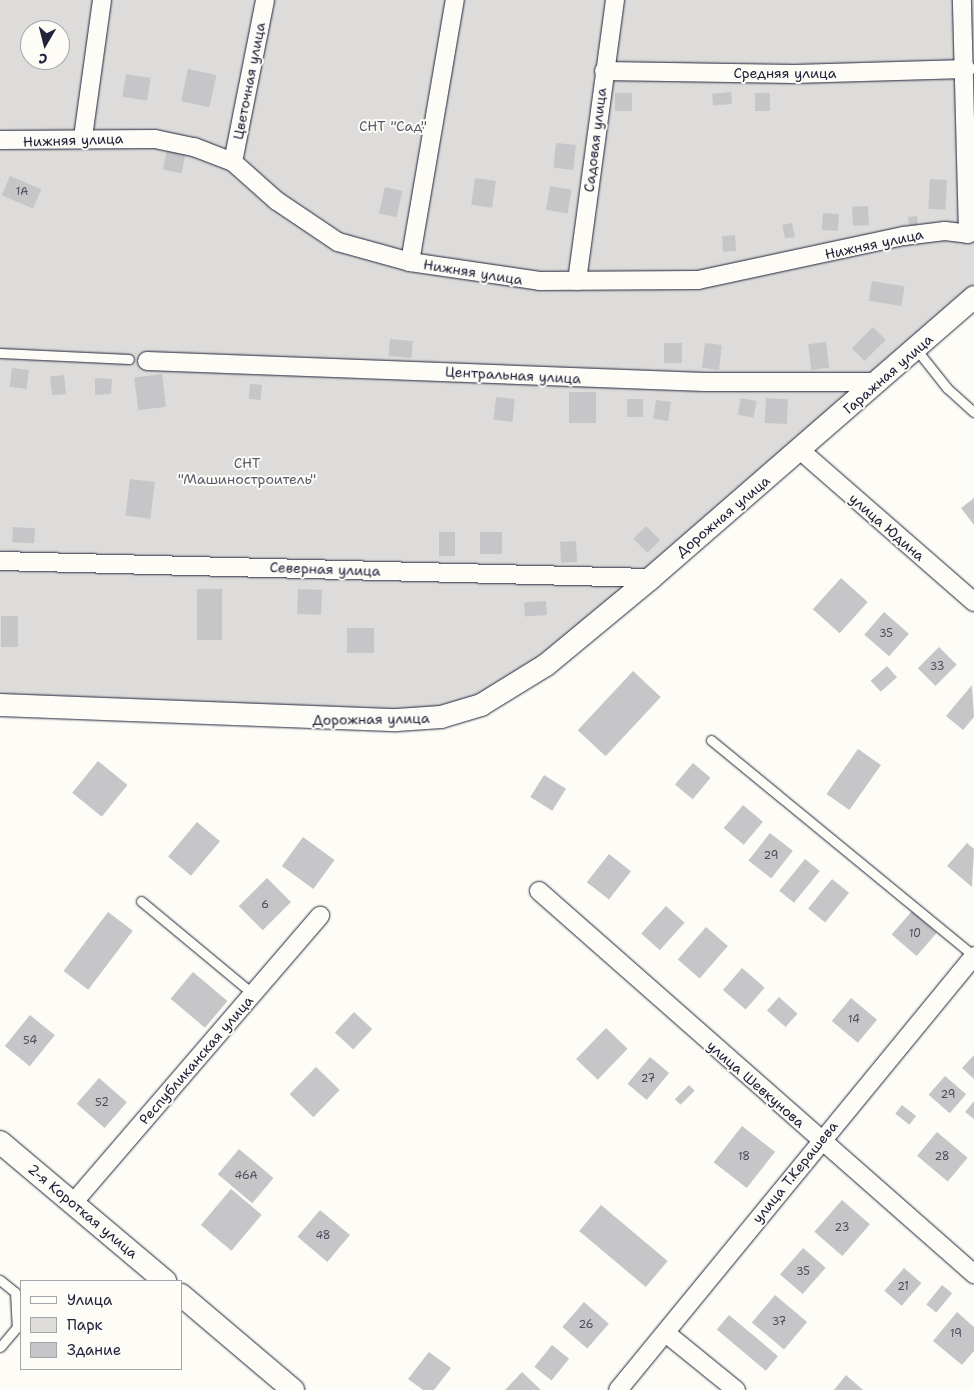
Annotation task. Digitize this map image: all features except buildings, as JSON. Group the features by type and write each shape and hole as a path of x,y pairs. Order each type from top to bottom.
{"street":[{"path":"83,137 102,0"},
{"name":"Цветочная улица","path":"233,162 264,0"},
{"path":"410,262 455,0"},
{"name":"Садовая улица","path":"577,281 615,0"},
{"path":"962,0 971,236"},
{"name":"Средняя улица","path":"604,71 794,74 966,69"},
{"name":"Нижняя улица","path":"0,140 83,137 155,139 233,162 277,200 338,242 410,262 485,276 577,281 698,280 904,236 944,230 971,236"},
{"name":"Гаражная улица","path":"800,451 974,297"},
{"name":"Центральная улица","path":"147,361 705,382 879,382"},
{"name":"Дорожная улица","path":"0,705 317,720 440,717 512,689 651,578 800,451"},
{"name":"улица Юдина","path":"800,451 974,602"},
{"name":"Северная улица","path":"0,561 651,578"},
{"name":"улица Шевкунова","path":"539,891 974,1274"},
{"name":"Республиканская улица","path":"73,1203 320,916"},
{"name":"улица Т.Керашева","path":"618,1390 667,1334 820,1138 938,1005 974,956"},
{"name":"2-я Короткая улица","path":"0,1142 164,1280"},
{"path":"182,1296 293,1390"},
{"path":"667,1334 736,1390"}],"lane":[{"path":"916,349 947,388 974,412"},
{"path":"0,353 129,360"},
{"path":"711,740 974,956"},
{"path":"141,901 253,994"},
{"path":"0,1280 15,1292 17,1327 0,1347"}],"green space":[{"name":"СНТ \"Машиностроитель\"","path":"0,0 974,0 974,297 651,578 459,713 0,705"}],"park label":[{"name":"СНТ \"Сад\"","path":"393,126"}]}
